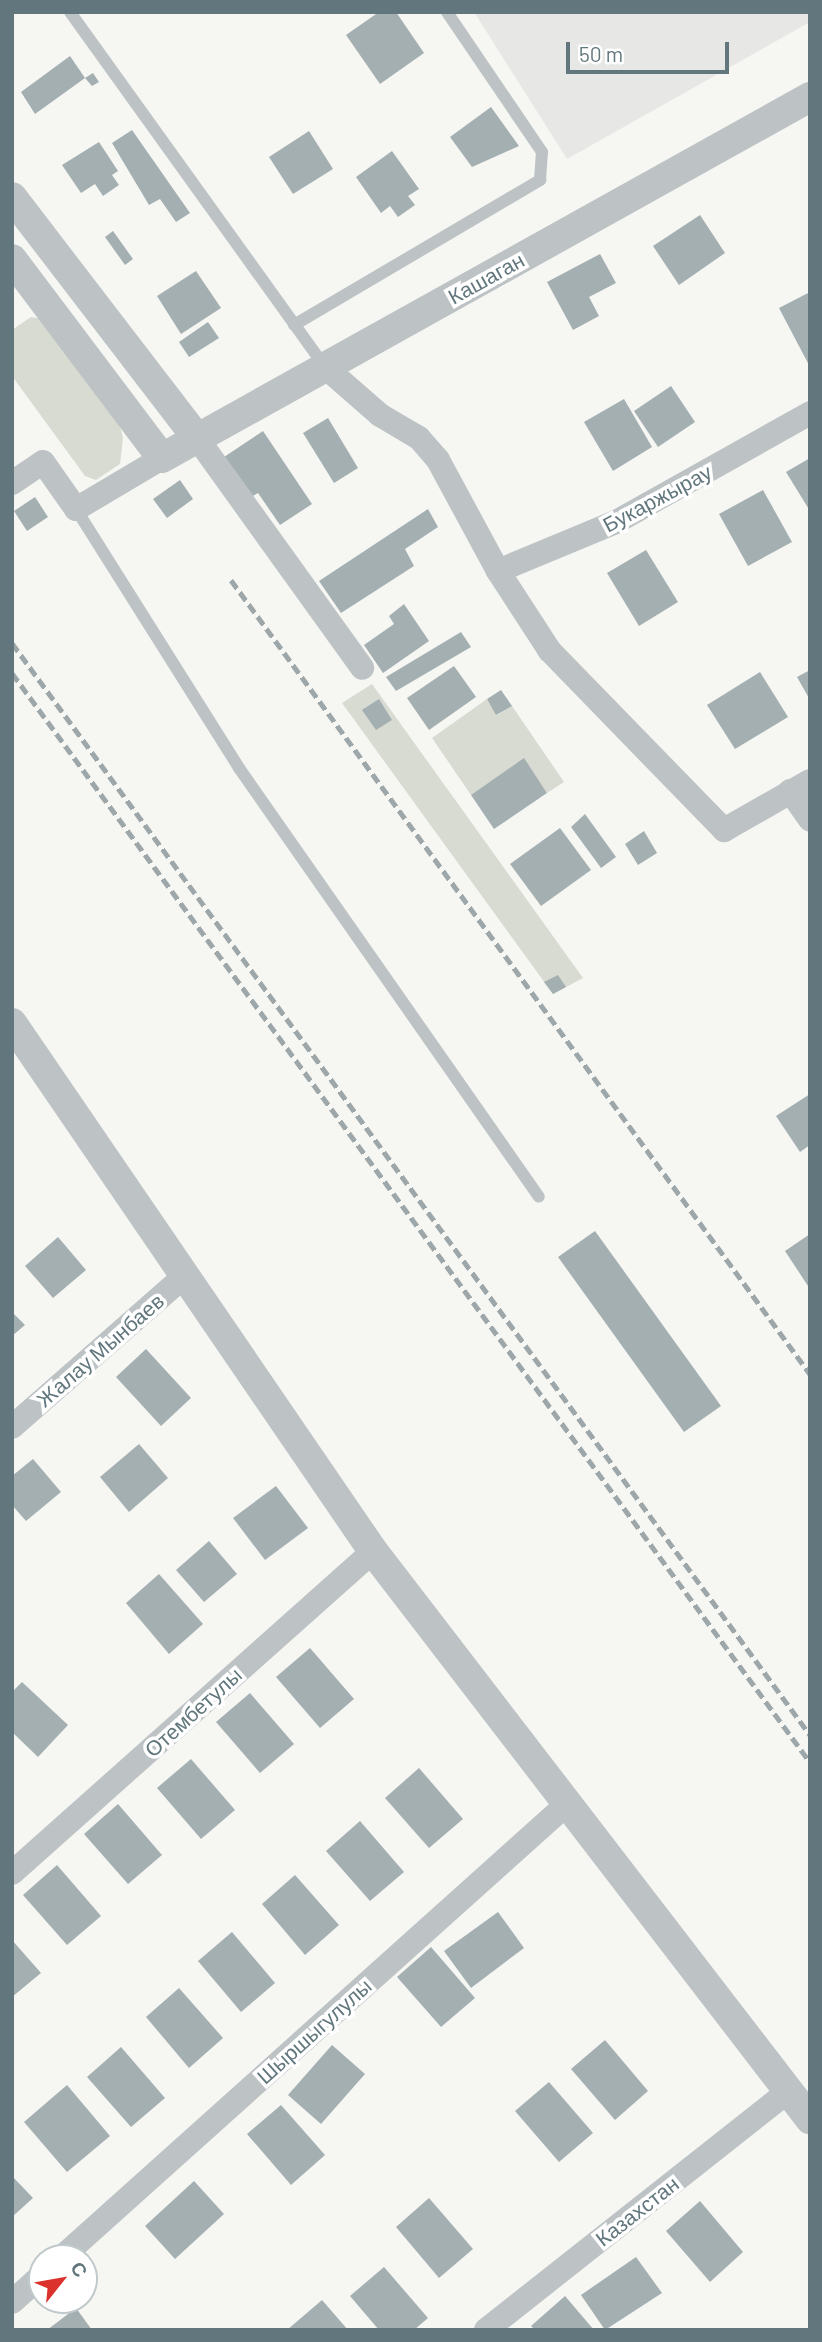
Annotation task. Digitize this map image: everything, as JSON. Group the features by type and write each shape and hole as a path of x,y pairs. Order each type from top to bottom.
{"street":[{"name":"Кашаган","path":"162,457 810,97"},
{"path":"12,197 197,438 362,668"},
{"path":"12,260 162,457 76,509 43,462 12,484"},
{"path":"325,367 380,415 419,438 438,460 498,571 550,651 724,830 800,786 810,820"},
{"name":"Букаржырау","path":"498,571 616,522 810,413"},
{"path":"12,1023 187,1274 373,1550 810,2119"},
{"name":"Жалау Мынбаев","path":"12,1427 187,1274"},
{"name":"Отембетулы","path":"12,1873 373,1550"},
{"name":"Шыршыгулулы","path":"77,2244 567,1804"},
{"name":"Казахстан","path":"486,2330 789,2091"},
{"path":"12,2301 28,2287"}],"lane":[{"path":"71,12 325,367"},
{"path":"294,325 540,180 542,152 447,12"},
{"path":"12,281 44,302"},
{"path":"76,509 239,768 539,1197"}],"shaded area":[{"path":"474,12 810,12 810,22 567,159"},
{"path":"31,317 42,319 118,419 123,438 120,464 96,480 85,476 12,376 12,330"},
{"path":"372,684 583,978 553,994 342,703"},
{"path":"487,699 497,715 512,706 564,782 547,793 524,759 471,795 432,738"}],"building":[{"path":"379,12 396,12 424,53 380,84 346,35"},
{"path":"70,56 85,78 35,114 21,92"},
{"path":"93,73 99,82 92,86 85,78"},
{"path":"491,107 519,146 472,167 450,137"},
{"path":"132,130 190,213 176,222 160,199 149,205 112,143"},
{"path":"309,131 333,169 293,194 269,157"},
{"path":"99,142 118,171 112,175 119,185 103,196 95,184 81,193 62,165"},
{"path":"392,151 419,189 408,196 415,205 398,217 390,206 381,213 356,177"},
{"path":"700,215 725,253 679,285 653,246"},
{"path":"113,231 133,259 125,265 105,237"},
{"path":"600,254 616,283 589,297 599,316 573,330 547,282"},
{"path":"196,271 221,308 181,334 157,296"},
{"path":"810,292 810,367 779,308"},
{"path":"208,322 219,338 189,357 179,342"},
{"path":"671,386 695,422 658,447 634,411"},
{"path":"624,399 652,447 613,471 584,422"},
{"path":"328,418 358,468 334,483 303,433"},
{"path":"263,431 312,504 280,525 258,493 251,497 224,457"},
{"path":"810,458 810,511 786,472"},
{"path":"180,480 193,499 167,518 153,499"},
{"path":"763,490 792,542 748,566 719,514"},
{"path":"35,497 48,517 27,531 14,511"},
{"path":"428,509 438,527 405,549 414,566 341,613 319,581"},
{"path":"646,550 678,602 639,626 607,573"},
{"path":"404,604 429,641 383,673 364,645 394,624 389,616"},
{"path":"461,632 471,647 396,691 386,677"},
{"path":"454,666 476,697 429,730 407,698"},
{"path":"810,670 810,700 797,677"},
{"path":"760,672 788,717 735,749 707,705"},
{"path":"501,690 512,706 496,715 487,699"},
{"path":"379,699 392,720 376,730 362,710"},
{"path":"524,758 547,793 494,829 471,795"},
{"path":"585,814 616,857 601,868 571,827"},
{"path":"560,828 591,870 541,906 510,864"},
{"path":"644,831 657,853 638,865 625,844"},
{"path":"558,975 566,987 553,994 544,982"},
{"path":"810,1094 810,1145 800,1152 776,1116"},
{"path":"595,1231 721,1406 684,1432 558,1257"},
{"path":"810,1234 810,1289 785,1251"},
{"path":"58,1237 86,1270 53,1298 25,1266"},
{"path":"12,1312 25,1325 12,1336"},
{"path":"146,1349 191,1398 161,1426 116,1377"},
{"path":"139,1444 168,1478 129,1512 100,1477"},
{"path":"33,1459 61,1492 26,1521 12,1505 12,1476"},
{"path":"276,1486 308,1528 265,1560 233,1518"},
{"path":"209,1541 237,1574 204,1602 176,1570"},
{"path":"159,1574 203,1624 169,1654 126,1603"},
{"path":"310,1648 354,1699 320,1728 276,1677"},
{"path":"22,1682 68,1725 38,1757 12,1732 12,1692"},
{"path":"250,1693 294,1744 260,1773 216,1722"},
{"path":"191,1759 235,1810 201,1839 157,1788"},
{"path":"419,1768 463,1819 429,1848 385,1798"},
{"path":"118,1804 162,1855 128,1884 84,1834"},
{"path":"360,1821 404,1872 370,1901 326,1851"},
{"path":"57,1865 101,1916 67,1945 23,1895"},
{"path":"295,1875 339,1925 305,1955 262,1904"},
{"path":"498,1912 524,1948 471,1988 444,1951"},
{"path":"232,1932 275,1983 241,2012 198,1961"},
{"path":"12,1940 41,1973 12,1997"},
{"path":"431,1947 475,1998 441,2027 397,1977"},
{"path":"179,1988 223,2038 189,2068 146,2017"},
{"path":"605,2040 648,2091 615,2120 571,2069"},
{"path":"332,2045 365,2074 321,2124 288,2095"},
{"path":"121,2047 165,2098 131,2127 87,2077"},
{"path":"549,2082 593,2133 559,2162 515,2111"},
{"path":"67,2085 110,2136 67,2172 24,2122"},
{"path":"281,2105 325,2155 291,2185 247,2134"},
{"path":"12,2176 33,2198 12,2217"},
{"path":"194,2181 224,2214 175,2259 145,2226"},
{"path":"429,2198 473,2249 439,2278 396,2227"},
{"path":"700,2201 743,2252 710,2282 666,2231"},
{"path":"636,2257 662,2293 605,2330 581,2295"},
{"path":"384,2267 428,2318 414,2330 379,2330 350,2296"},
{"path":"565,2296 594,2330 535,2330 531,2326"},
{"path":"322,2300 348,2330 287,2330"},
{"path":"68,2314 80,2314 92,2330 47,2330"}],"railway":[{"path":"231,580 810,1374"},
{"path":"12,643 810,1735"},
{"path":"12,673 810,1762"}]}
